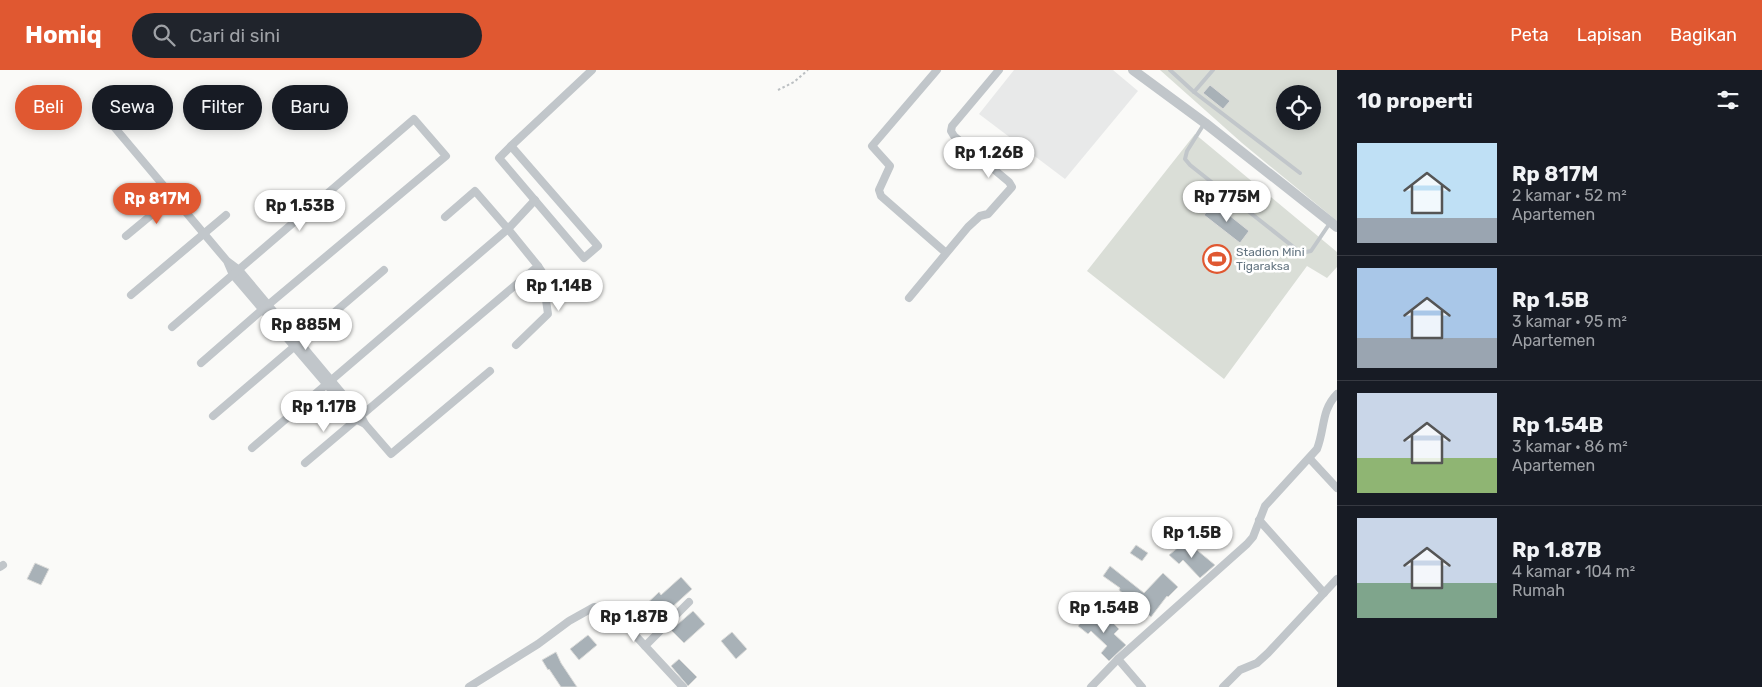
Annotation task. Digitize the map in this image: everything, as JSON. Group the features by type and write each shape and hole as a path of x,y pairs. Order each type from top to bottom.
{"street":[{"path":"511,146 598,246 584,258 498,158 592,70"},
{"path":"936,70 872,146 890,166 879,190 881,196 945,252"},
{"path":"909,298 945,252 976,219 990,213 1012,188 1009,182 954,136 951,131 952,126 999,70"},
{"path":"1134,70 1205,122 1334,225"},
{"path":"172,327 414,119 446,156 201,363"},
{"path":"116,130 391,454 490,370"},
{"path":"445,217 475,191 542,272 548,314 516,345"},
{"path":"126,236 173,197"},
{"path":"252,448 508,229 535,200"},
{"path":"131,295 226,215"},
{"path":"305,463 361,420 538,266"},
{"path":"213,416 384,270"},
{"path":"1091,687 1118,659 1253,537 1265,506 1310,459 1321,438 1326,408 1337,394"},
{"path":"1310,459 1337,488"},
{"path":"1259,520 1324,594"},
{"path":"1223,687 1240,670 1257,663 1268,653 1337,579"},
{"path":"645,646 689,602"},
{"path":"469,687 594,607 606,611 626,626 683,687"},
{"path":"1118,659 1142,687"}],"lane":[{"path":"1170,70 1194,92 1300,173"},
{"path":"1194,92 1213,70"},
{"path":"1205,122 1188,151 1186,159 1190,165 1301,254 1311,251 1334,225"}],"path":[{"path":"778,90 794,82 808,70"}],"shaded area":[{"path":"1014,70 1113,70 1138,91 1065,179 979,114"},
{"path":"1160,70 1337,70 1337,221 1242,143"},
{"name":"Stadion Mini Tigaraksa","path":"1195,134 1337,252 1337,267 1327,278 1307,266 1224,379 1087,271"}],"building":[{"path":"1210,85 1230,101 1223,109 1203,93"},
{"path":"1214,203 1249,231 1240,243 1204,215"},
{"path":"1186,541 1215,565 1200,578 1183,560 1179,564 1169,555"},
{"path":"1136,545 1148,553 1142,561 1130,553"},
{"path":"35,563 49,569 41,585 27,579"},
{"path":"1110,566 1144,593 1163,573 1178,587 1167,596 1151,617 1119,590 1120,588 1103,576"},
{"path":"681,577 692,589 649,628 636,614 659,592 661,595"},
{"path":"693,611 705,624 684,643 671,630"},
{"path":"1092,611 1106,624 1110,620 1119,629 1114,634 1126,645 1109,661 1101,653 1107,646 1091,631 1088,634 1078,626"},
{"path":"732,632 747,649 736,659 721,641"},
{"path":"588,635 597,645 579,660 570,649"},
{"path":"556,652 577,687 561,687 542,660"},
{"path":"679,659 697,677 688,686 671,666"}],"place":[{"name":"Stadion Mini Tigaraksa","path":"1217,259"}]}
